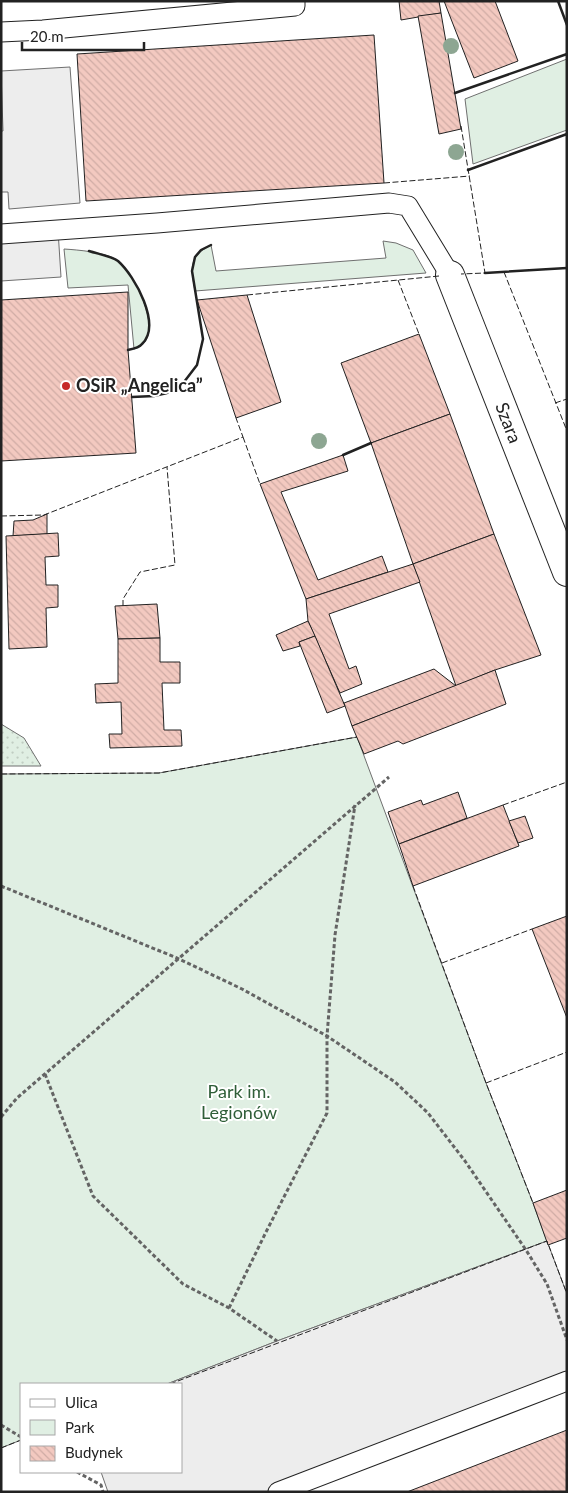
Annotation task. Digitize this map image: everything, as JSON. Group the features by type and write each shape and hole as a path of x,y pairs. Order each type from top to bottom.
{"street":[{"name":"Szara","path":"450,275 567,572"}],"lane":[{"path":"1,32 43,30 295,6 295,1"},
{"path":"1,234 157,224 389,203 408,206 450,275"},
{"path":"278,1492 567,1381"}],"path":[{"path":"1,1117 16,1098 389,777"},
{"path":"229,1308 328,1113 328,1036 335,935 355,805"},
{"path":"1,886 177,958 242,989 328,1036 395,1082 428,1113 465,1161 526,1250 547,1284 567,1340"},
{"path":"45,1074 93,1196 183,1284 229,1308 277,1342"},
{"path":"1,1425 20,1436"},
{"path":"79,1473 101,1485 103,1492"}],"green space":[{"path":"567,59 567,130 473,164 465,99"},
{"path":"383,241 396,243 413,250 426,273 195,291 193,264 198,254 211,245 216,271 386,258"},
{"path":"64,249 105,255 112,257 124,266 138,288 148,315 149,328 147,338 141,346 134,349 128,285 68,288"},
{"path":"1,724 24,738 41,766 1,766"},
{"name":"Park im. Legionów","path":"357,737 547,1241 170,1383 20,1383 20,1440 1,1448 1,774 159,773"}],"shaded area":[{"path":"70,67 80,203 9,209 8,192 1,192 1,131 3,131 1,71"},
{"path":"58,230 61,277 1,281 1,234"},
{"path":"547,1241 567,1294 567,1381 278,1492 108,1492 101,1473 182,1473 182,1383 170,1383"}],"building":[{"path":"399,1 439,1 441,13 401,20"},
{"path":"444,1 495,1 518,61 474,78"},
{"path":"441,13 461,129 439,134 418,16"},
{"path":"374,35 384,183 86,201 77,54"},
{"name":"OSiR „Angelica”","path":"128,292 128,350 136,453 1,461 1,300"},
{"path":"247,295 281,402 236,418 197,300"},
{"path":"419,334 450,414 371,443 341,363"},
{"path":"450,414 494,534 413,564 371,443"},
{"path":"343,455 348,471 281,492 318,580 382,556 388,572 306,599 260,484"},
{"path":"47,514 47,534 13,536 14,521 33,520"},
{"path":"58,533 59,556 45,557 46,585 58,585 58,607 46,608 47,647 9,649 6,536"},
{"path":"494,534 541,655 495,670 456,686 413,564"},
{"path":"413,564 420,582 329,614 349,669 356,666 362,684 340,693 308,621 306,599"},
{"path":"157,604 160,638 118,639 115,606"},
{"path":"308,621 315,636 299,642 300,646 283,651 276,635"},
{"path":"315,636 345,706 327,713 299,642"},
{"path":"160,638 160,662 180,662 180,683 162,683 164,730 181,730 182,746 110,748 109,734 122,734 121,702 96,703 95,684 118,683 118,639"},
{"path":"434,669 456,686 352,726 344,703"},
{"path":"495,670 506,704 403,744 398,741 364,754 352,726"},
{"path":"458,792 467,818 399,844 388,812 421,800 423,805"},
{"path":"503,805 519,846 413,886 399,844"},
{"path":"525,816 533,838 518,843 509,821"},
{"path":"567,916 567,1018 532,929"},
{"path":"567,1190 567,1238 548,1245 533,1203"},
{"path":"567,1430 567,1492 407,1492"}],"fence":[{"path":"461,126 485,273 461,274"},
{"path":"384,183 470,176"},
{"path":"504,272 567,431"},
{"path":"247,295 439,276"},
{"path":"398,280 419,334"},
{"path":"555,403 567,399"},
{"path":"1,516 44,515 243,437 236,418"},
{"path":"243,437 260,484"},
{"path":"123,606 123,599 140,572 175,565 167,467"},
{"path":"1,774 159,773 357,737"},
{"path":"503,805 567,782"},
{"path":"413,886 533,1203"},
{"path":"442,963 532,929"},
{"path":"486,1083 567,1052"},
{"path":"173,1383 547,1241 567,1294"},
{"path":"1,1448 20,1440"}],"wall":[{"path":"558,1 567,25"},
{"path":"455,93 567,54"},
{"path":"468,170 567,134"},
{"path":"132,397 154,396 167,393 184,382 197,365 203,339 192,271 195,257 201,250 211,245"},
{"path":"89,251 118,261 132,278 144,301 148,313 149,325 147,336 142,344 128,350"},
{"path":"485,273 567,268"},
{"path":"343,455 371,443"}],"place":[{"name":"OSiR „Angelica”","path":"66,386"}]}
